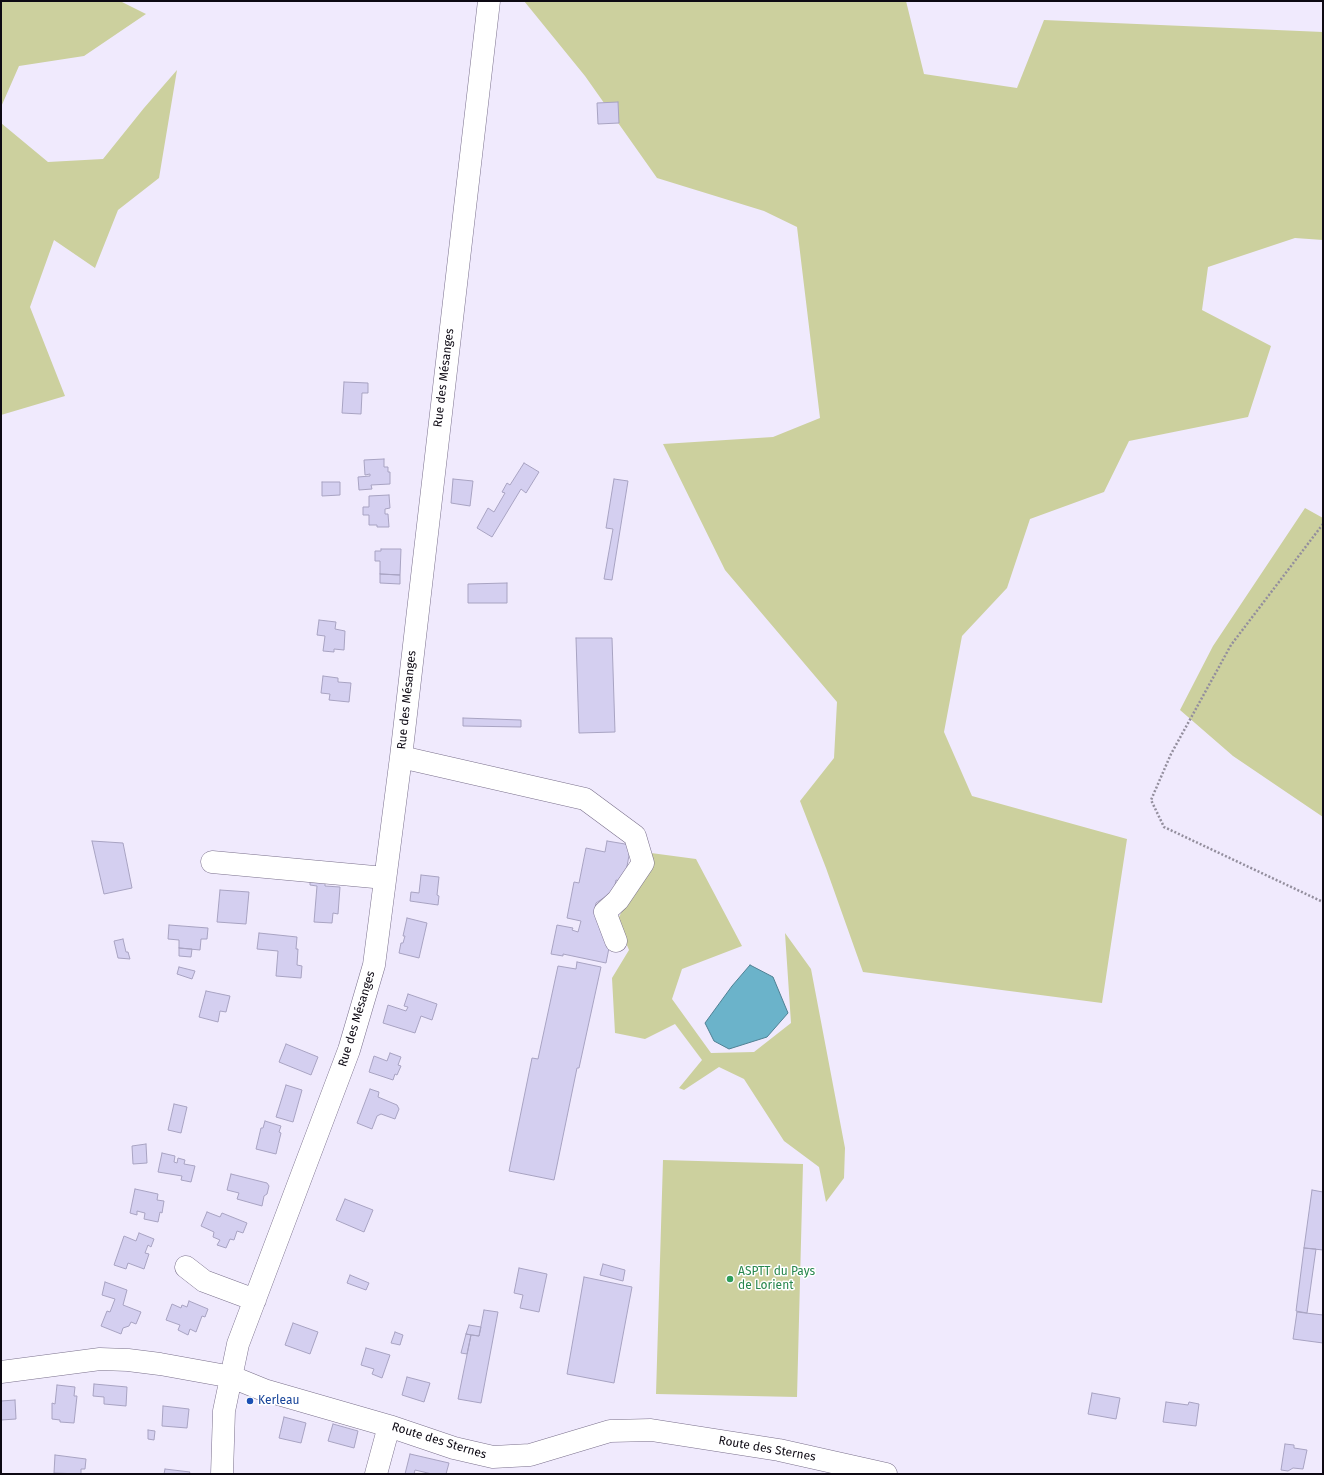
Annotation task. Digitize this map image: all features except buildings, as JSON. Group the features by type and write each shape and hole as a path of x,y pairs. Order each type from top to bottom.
{"street":[{"name":"Rue des Mésanges","path":"222,1474 224,1411 238,1344 349,1050 374,965 401,757 489,1"},
{"path":"401,757 585,799 635,836 643,863 618,900 605,912 616,941"},
{"path":"212,862 385,878"},
{"path":"186,1267 204,1281 254,1300"},
{"name":"Route des Sternes","path":"1,1372 100,1359 128,1360 160,1364 232,1377 264,1390 389,1426 454,1448 493,1457 530,1455 610,1431 651,1430 779,1450 886,1474"},
{"path":"376,1474 389,1426"}],"path":[{"path":"1323,524 1231,645 1171,754 1151,800 1164,827 1323,902"}],"green space":[{"path":"1,1 120,1 146,14 84,56 19,66 1,107"},
{"path":"524,1 906,1 924,74 1017,88 1044,20 1323,32 1323,240 1295,238 1208,267 1202,310 1271,346 1248,417 1129,441 1104,492 1030,519 1007,588 962,636 944,732 972,796 1127,839 1102,1003 863,972 826,868 800,801 834,758 837,702 725,570 663,444 773,437 820,418 797,227 764,211 657,178 585,76"},
{"path":"177,70 159,178 118,210 95,268 54,240 30,307 65,396 1,415 1,123 48,162 103,159"},
{"path":"1305,508 1323,518 1323,817 1233,756 1180,710 1213,646"},
{"path":"651,853 696,859 742,946 682,969 672,999 711,1053 754,1052 791,1023 785,933 811,969 845,1148 844,1178 826,1202 819,1167 784,1141 744,1079 719,1067 684,1090 679,1088 702,1060 675,1024 645,1039 615,1033 612,978 629,950 617,921"},
{"name":"ASPTT du Pays de Lorient","path":"663,1160 803,1164 797,1397 656,1394"}],"water":[{"path":"750,965 773,977 788,1013 767,1037 729,1049 714,1041 705,1023 732,986"}],"place":[{"name":"ASPTT du Pays de Lorient","path":"730,1279"},
{"name":"Kerleau","path":"250,1401"}]}
